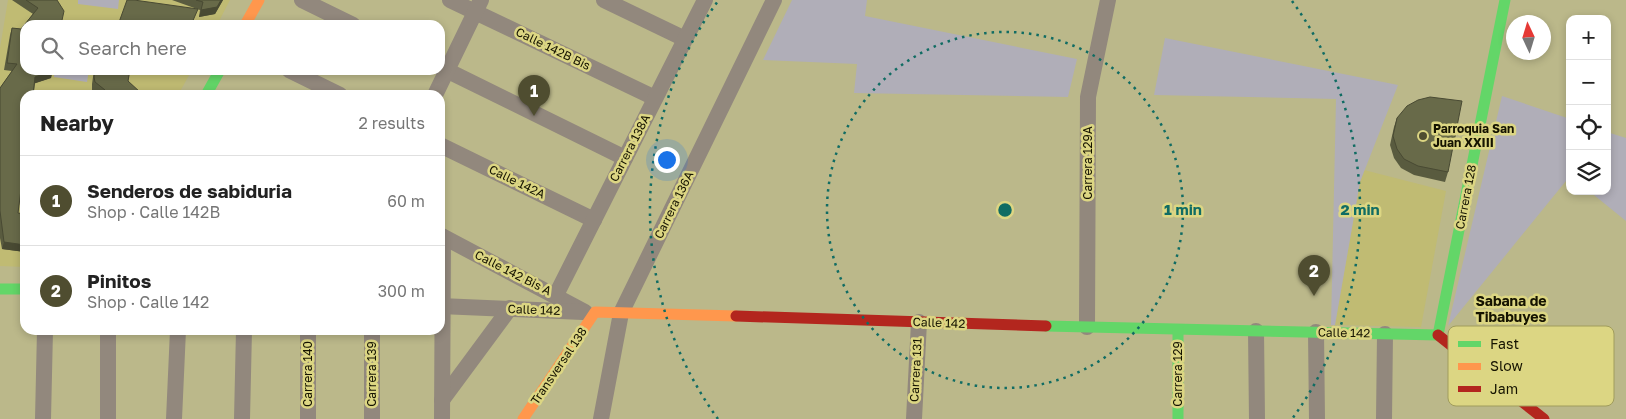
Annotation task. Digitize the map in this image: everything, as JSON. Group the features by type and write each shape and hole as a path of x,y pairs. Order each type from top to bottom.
{"street":[{"path":"248,20 258,0"},
{"path":"302,0 343,20"},
{"name":"Calle 142B Bis","path":"450,0 478,6 655,98"},
{"path":"604,0 685,40"},
{"name":"Carrera 138A","path":"556,295 705,0"},
{"name":"Carrera 129A","path":"1087,327 1088,97 1108,0"},
{"name":"Carrera 128","path":"1438,335 1505,0"},
{"name":"Carrera 136A","path":"601,419 622,313 769,2"},
{"path":"445,67 478,6"},
{"path":"445,69 625,158"},
{"path":"209,90 217,75"},
{"path":"299,75 330,90"},
{"path":"437,90 442,75"},
{"name":"Calle 142A","path":"445,146 594,220"},
{"name":"Calle 142 Bis A","path":"445,238 590,312"},
{"path":"0,289 20,289"},
{"name":"Calle 142","path":"445,306 1178,330 1438,335"},
{"path":"442,400 510,308"},
{"name":"Transversal 138","path":"522,419 590,312"},
{"name":"Carrera 131","path":"914,419 919,322"},
{"name":"Carrera 129","path":"1178,330 1178,419"},
{"path":"1256,331 1257,419"},
{"path":"1316,332 1317,419"},
{"path":"1384,419 1385,334"},
{"path":"43,419 45,335"},
{"path":"108,335 108,419"},
{"path":"174,419 178,335"},
{"path":"242,419 244,335"},
{"name":"Carrera 140","path":"308,335 308,419"},
{"name":"Carrera 139","path":"372,335 372,419"},
{"path":"441,335 442,419"},
{"path":"1438,335 1448,343"},
{"path":"1528,406 1544,419"}],"shaded area":[{"path":"8,0 230,0 220,20 20,20 20,75 189,75 181,90 20,90 20,267 0,266 0,48"},
{"path":"78,0 119,0 118,9 78,4"},
{"path":"792,0 867,0 865,16 1077,59 1068,97 854,93 857,64 763,60"},
{"path":"1165,38 1398,85 1360,182 1335,325 1331,325 1336,99 1154,95"},
{"path":"54,75 88,75 87,82 54,77"},
{"path":"1502,96 1566,118 1566,181 1448,326"},
{"path":"1611,133 1626,138 1626,221 1594,195 1611,195"},
{"path":"1364,170 1446,191 1421,327 1335,325 1360,182"}],"building":[{"path":"26,0 57,0 64,11 62,20 28,20 38,8"},
{"path":"127,0 198,9 193,20 120,20"},
{"path":"196,0 221,0 217,7 201,10 203,2"},
{"path":"12,28 20,29 20,75 40,75 35,77 34,90 20,90 20,197 18,213 20,213 20,244 4,242 0,211 0,88 17,64 7,63"},
{"path":"94,75 129,75 128,81 138,90 105,90 95,82"},
{"name":"Parroquia San Juan XXIII","path":"1430,97 1462,101 1448,172 1418,166 1404,159 1397,149 1393,136 1397,118 1407,106 1418,100"}],"traffic: fast":[{"path":"1438,335 1505,0"},
{"path":"209,90 217,75"},
{"path":"0,289 20,289"},
{"path":"1046,326 1438,335"},
{"path":"1178,330 1178,419"}],"traffic: slow":[{"path":"248,20 259,0"},
{"path":"523,419 595,312 736,316"}],"traffic: jam":[{"path":"736,316 1046,326"},
{"path":"1438,335 1448,343"},
{"path":"1528,406 1544,419"}],"place":[{"name":"Senderos de sabiduria","path":"534,116"},
{"name":"Parroquia San Juan XXIII","path":"1423,136"},
{"name":"Pinitos","path":"1314,296"}],"district":[{"name":"Sabana de Tibabuyes","path":"1511,310"}]}
